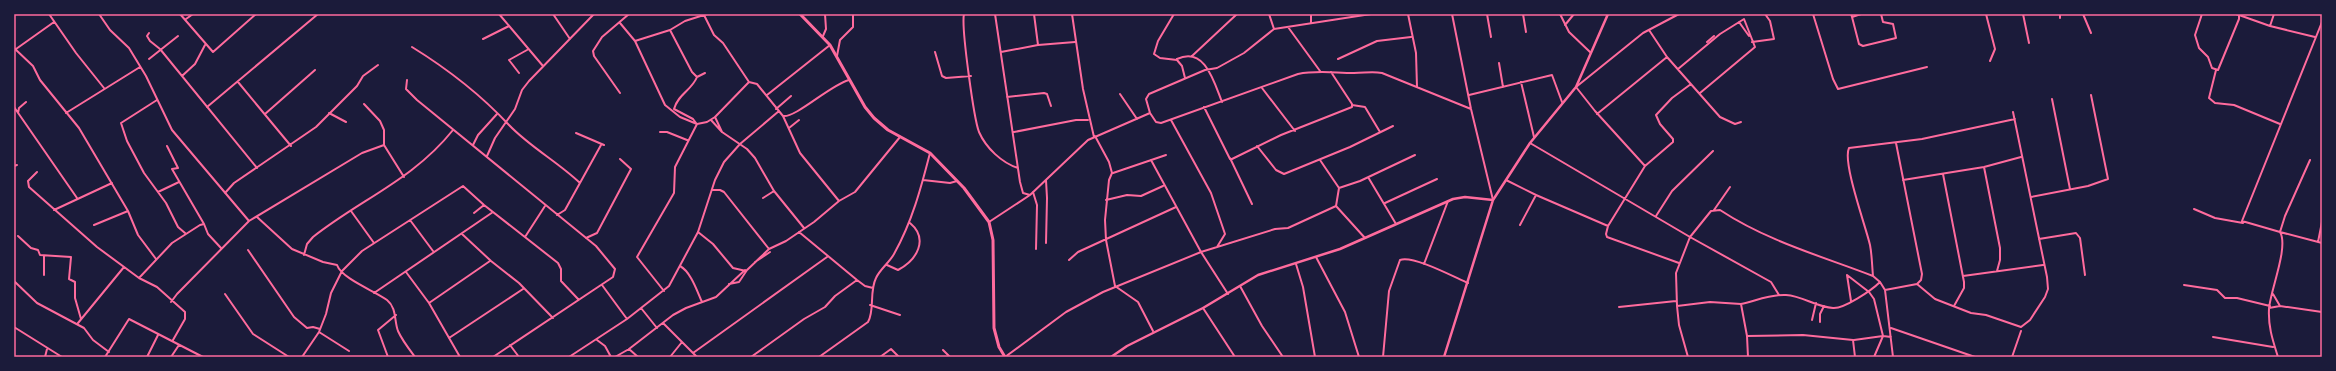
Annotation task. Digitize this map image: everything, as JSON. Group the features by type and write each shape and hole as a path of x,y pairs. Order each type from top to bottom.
{"main road":[{"path":"800,14 830,45 849,80 874,118 900,137 930,153 957,181 989,222 993,240 994,328 999,347 1005,357"}],"street":[{"path":"49,14 104,88"},
{"path":"99,14 110,30 129,48 158,100 172,130 249,221"},
{"path":"180,14 186,19 213,52 256,14"},
{"path":"186,19 193,14"},
{"path":"207,107 318,14"},
{"path":"499,14 527,49 543,66"},
{"path":"553,14 570,39"},
{"path":"486,156 495,138 515,109 522,90 543,66 594,14"},
{"path":"620,93 594,56 593,51 602,37 629,14"},
{"path":"635,41 670,30 705,14 714,35 723,43 749,82 757,84 783,116 793,140 807,164 839,201"},
{"path":"822,37 826,29 824,14"},
{"path":"837,56 840,40 853,26 854,14"},
{"path":"963,14 980,133 1003,162 1018,168"},
{"path":"995,14 1007,97 1014,132 1018,168 1023,193 1030,195"},
{"path":"1034,14 1038,45"},
{"path":"1072,14 1075,42 1088,120 1094,137 1109,162 1112,173 1106,200 1106,240 1115,286 1138,302 1153,331"},
{"path":"1174,14 1158,41 1154,54 1160,58 1177,60 1192,56 1237,14"},
{"path":"1269,14 1274,29"},
{"path":"1310,14 1311,23"},
{"path":"1371,14 1274,29 1244,54 1217,68 1185,78 1149,94 1146,99 1150,113 1158,123 1171,120 1298,74 1320,71 1356,73 1372,71 1471,109"},
{"path":"1408,14 1411,37 1416,53 1417,87"},
{"path":"1452,14 1471,109 1493,200"},
{"path":"1487,14 1491,37"},
{"path":"1523,14 1526,32"},
{"path":"1560,14 1575,39 1590,52"},
{"path":"1566,25 1574,14"},
{"path":"1576,87 1590,52 1608,14"},
{"path":"1444,357 1493,200 1530,143 1562,102 1576,87 1649,30 1679,14"},
{"path":"1752,42 1774,39 1770,22 1765,14"},
{"path":"1813,14 1832,79 1838,89 1927,67"},
{"path":"1851,14 1859,44 1864,46 1896,38 1893,24 1883,22 1881,14"},
{"path":"1852,17 1861,14"},
{"path":"1986,14 1995,49 1990,61"},
{"path":"2023,14 2029,43"},
{"path":"2083,14 2091,33"},
{"path":"2202,14 2195,35 2199,48 2208,56 2212,68 2216,70"},
{"path":"2270,26 2274,14"},
{"path":"2280,124 2234,106 2215,103 2209,98 2216,70 2218,70 2237,15 2270,26 2315,37"},
{"path":"1678,69 1720,34 1744,19 1752,42"},
{"path":"54,22 15,49 33,66 40,80 89,143 128,211 138,235 156,259"},
{"path":"1678,69 1710,39 1737,22 1741,23 1755,46 1754,49 1740,57 1700,93"},
{"path":"2244,223 2242,222 2246,209 2260,179 2280,124 2322,22"},
{"path":"620,23 635,41 666,105 680,117 696,124 710,120 715,117 749,82"},
{"path":"484,39 510,26"},
{"path":"1288,27 1320,71"},
{"path":"670,30 692,72 698,76"},
{"path":"1649,30 1667,57 1720,117 1735,124 1741,122"},
{"path":"149,34 147,36 150,42 160,49 257,168"},
{"path":"149,59 178,36"},
{"path":"1338,58 1377,41 1411,37"},
{"path":"1001,52 1038,45 1075,42"},
{"path":"182,76 195,64 206,45"},
{"path":"766,96 830,45"},
{"path":"412,47 437,63 536,149 565,168 580,183"},
{"path":"519,73 509,60 527,49"},
{"path":"935,52 942,76 946,78 971,76"},
{"path":"1192,56 1200,59 1210,70 1222,102"},
{"path":"1597,114 1667,57"},
{"path":"1177,60 1182,66 1185,78"},
{"path":"1499,63 1503,87"},
{"path":"225,193 234,183 291,146 316,127 357,86 363,76 378,65"},
{"path":"66,113 140,67"},
{"path":"266,114 315,70"},
{"path":"1331,72 1352,105"},
{"path":"696,124 693,119 674,109 676,102 692,86 698,76 705,73"},
{"path":"1469,95 1552,75 1562,102"},
{"path":"407,80 405,87 408,92 606,255 615,270 613,277 493,357"},
{"path":"783,116 790,116 811,103 832,86 849,80"},
{"path":"238,82 291,146"},
{"path":"1521,82 1534,138"},
{"path":"1679,263 1607,237 1606,234 1608,226 1625,197 1646,166 1673,142 1673,139 1656,117 1658,113 1691,84"},
{"path":"1576,87 1597,114 1646,166"},
{"path":"1262,88 1295,131"},
{"path":"1007,97 1044,93 1047,94 1051,106"},
{"path":"1120,94 1137,119"},
{"path":"2031,197 2070,189 2106,180 2108,178 2091,95"},
{"path":"776,109 791,96"},
{"path":"2052,99 2070,189"},
{"path":"158,100 121,123 133,154 158,192 178,227 185,234"},
{"path":"18,114 19,108 26,102"},
{"path":"364,104 380,121 384,130 384,145 404,177"},
{"path":"1230,159 1352,105 1365,107 1380,132"},
{"path":"14,107 29,126 77,198"},
{"path":"1204,107 1252,204"},
{"path":"569,357 627,320 664,291 673,280 698,232 714,180 724,162 740,144 779,111"},
{"path":"680,112 680,117"},
{"path":"1917,284 1935,298 1954,306 2018,327 2025,326 2036,314 2048,289 2013,112"},
{"path":"329,113 346,122"},
{"path":"989,222 1030,195 1094,137 1150,113"},
{"path":"473,145 478,135 497,114"},
{"path":"715,117 722,132"},
{"path":"710,120 722,132 740,144 755,158 774,191 804,228"},
{"path":"789,128 799,120"},
{"path":"1014,132 1076,120 1088,120"},
{"path":"1171,120 1217,207 1225,234 1217,248"},
{"path":"1873,276 1870,244 1852,177 1848,151 1850,148 1896,142 2014,120"},
{"path":"664,291 637,257 674,193 675,167 696,124"},
{"path":"1257,146 1274,168 1282,174 1320,160 1393,126"},
{"path":"1214,129 1230,159"},
{"path":"304,255 307,244 313,237 404,177 437,151 453,130"},
{"path":"660,132 667,132 687,140"},
{"path":"557,215 565,210 603,145 576,133"},
{"path":"614,357 629,349 663,323 686,308 716,297 728,284 769,251 799,232 839,201 858,189 881,158 900,137"},
{"path":"1885,290 1917,284 1921,280 1922,274 1896,142"},
{"path":"1530,143 1559,162 1625,197 1771,282 1779,295"},
{"path":"171,302 221,248 249,221 291,194 362,153 384,145"},
{"path":"167,146 178,168 172,169 204,224 208,234 221,248"},
{"path":"1656,216 1672,191 1712,151"},
{"path":"819,357 868,322 871,315 870,305 875,279 886,265 910,223 930,153"},
{"path":"1112,173 1166,154"},
{"path":"1339,188 1368,177 1415,155"},
{"path":"1903,180 1984,167 2021,157"},
{"path":"586,238 597,233 601,223 609,212 611,203 631,169 631,167 620,159"},
{"path":"1151,160 1163,186 1201,252 1228,294"},
{"path":"1320,160 1339,188 1336,206"},
{"path":"2278,357 2271,339 2270,307 2283,237 2280,232 2284,216 2310,160"},
{"path":"1984,167 2000,248 2000,260 1997,271"},
{"path":"37,172 30,179 27,186 97,247 139,278 157,287 171,302 185,312 186,316 173,340"},
{"path":"1943,174 1963,276 1964,288 1954,306"},
{"path":"1368,177 1385,203 1396,224"},
{"path":"1385,203 1437,179"},
{"path":"923,180 950,183 957,181"},
{"path":"1046,180 1046,243"},
{"path":"1506,180 1536,195 1608,226"},
{"path":"158,192 180,182"},
{"path":"54,210 112,183"},
{"path":"302,357 320,331 331,293 342,271 362,251 374,242 463,186 484,205 558,263 561,281 578,299"},
{"path":"1106,200 1127,195 1141,196 1163,186"},
{"path":"1688,357 1680,326 1676,301 1676,273 1690,236 1704,218 1714,210 1730,187"},
{"path":"712,190 720,190 724,192 769,251"},
{"path":"763,198 774,191"},
{"path":"1033,192 1037,205 1036,248"},
{"path":"1520,225 1536,195"},
{"path":"1112,357 1153,331 1203,308 1228,294 1239,285 1258,276 1316,257 1365,238 1448,200 1465,197 1493,200"},
{"path":"1424,264 1448,200"},
{"path":"474,213 484,205"},
{"path":"525,237 545,206"},
{"path":"1005,357 1066,312 1115,286 1201,252 1275,229 1288,228 1336,206"},
{"path":"1336,206 1365,238"},
{"path":"1070,260 1078,252 1176,207"},
{"path":"1714,210 1720,210 1748,227 1820,258 1873,276 1880,282 1885,290 1891,328 1893,357"},
{"path":"2194,210 2215,218 2244,223 2322,243"},
{"path":"94,225 128,211"},
{"path":"351,211 374,242"},
{"path":"374,293 406,272 433,251 462,234 493,212"},
{"path":"257,217 292,250 337,265 342,271 388,301 396,315 398,331 415,357"},
{"path":"410,220 433,251"},
{"path":"2318,242 2322,222"},
{"path":"886,265 898,270 907,265 917,255 919,234 916,228 910,223"},
{"path":"139,278 172,243 204,224"},
{"path":"698,232 714,244 733,268 745,270 769,251"},
{"path":"799,232 827,257 857,280 866,286 873,288"},
{"path":"2039,239 2076,233 2080,238 2085,274"},
{"path":"462,234 553,318"},
{"path":"18,236 44,256 71,257 69,279 75,282 75,298 81,319"},
{"path":"248,250 294,317 307,328 313,326 349,351"},
{"path":"44,256 44,275"},
{"path":"694,353 827,257"},
{"path":"1316,257 1345,312 1359,357"},
{"path":"1383,357 1389,291 1400,260 1404,259 1424,264 1468,283"},
{"path":"429,303 491,261"},
{"path":"1296,264 1303,286 1315,357"},
{"path":"1963,276 2044,264"},
{"path":"679,266 684,268 702,302"},
{"path":"78,323 124,267"},
{"path":"728,284 739,282 749,267"},
{"path":"406,272 429,303 460,357"},
{"path":"1851,301 1847,276 1869,292 1876,306 1883,336 1874,357"},
{"path":"752,357 804,319 826,307 835,296 857,280"},
{"path":"14,282 37,303 78,323 93,340 109,352"},
{"path":"1677,306 1710,302 1741,304 1779,295 1798,296 1824,306 1834,308 1869,292 1880,282"},
{"path":"602,284 627,320"},
{"path":"1239,285 1262,326 1284,357"},
{"path":"2184,285 2217,290 2225,298 2236,298 2270,307 2280,306 2322,312"},
{"path":"449,338 523,289"},
{"path":"225,294 253,334 290,357"},
{"path":"2273,294 2280,306"},
{"path":"1619,307 1676,301"},
{"path":"1812,320 1816,303"},
{"path":"1741,304 1747,336 1748,357"},
{"path":"870,305 900,315"},
{"path":"1820,322 1820,314 1824,306"},
{"path":"641,308 657,328"},
{"path":"1203,308 1235,357"},
{"path":"388,357 378,330 396,315"},
{"path":"106,357 129,319 158,335 173,340 179,345 203,357"},
{"path":"663,323 697,357"},
{"path":"14,327 62,357"},
{"path":"1891,328 1975,357"},
{"path":"2012,357 2021,331"},
{"path":"1747,336 1803,334 1854,340 1883,336 1891,337"},
{"path":"147,357 158,335"},
{"path":"2213,337 2274,347"},
{"path":"597,340 605,346 611,357"},
{"path":"1854,340 1855,357"},
{"path":"670,357 682,342"},
{"path":"171,357 179,345"},
{"path":"510,345 519,357"},
{"path":"45,357 47,349"},
{"path":"629,349 638,357"},
{"path":"880,357 891,349 899,357"},
{"path":"943,350 950,357"}]}
